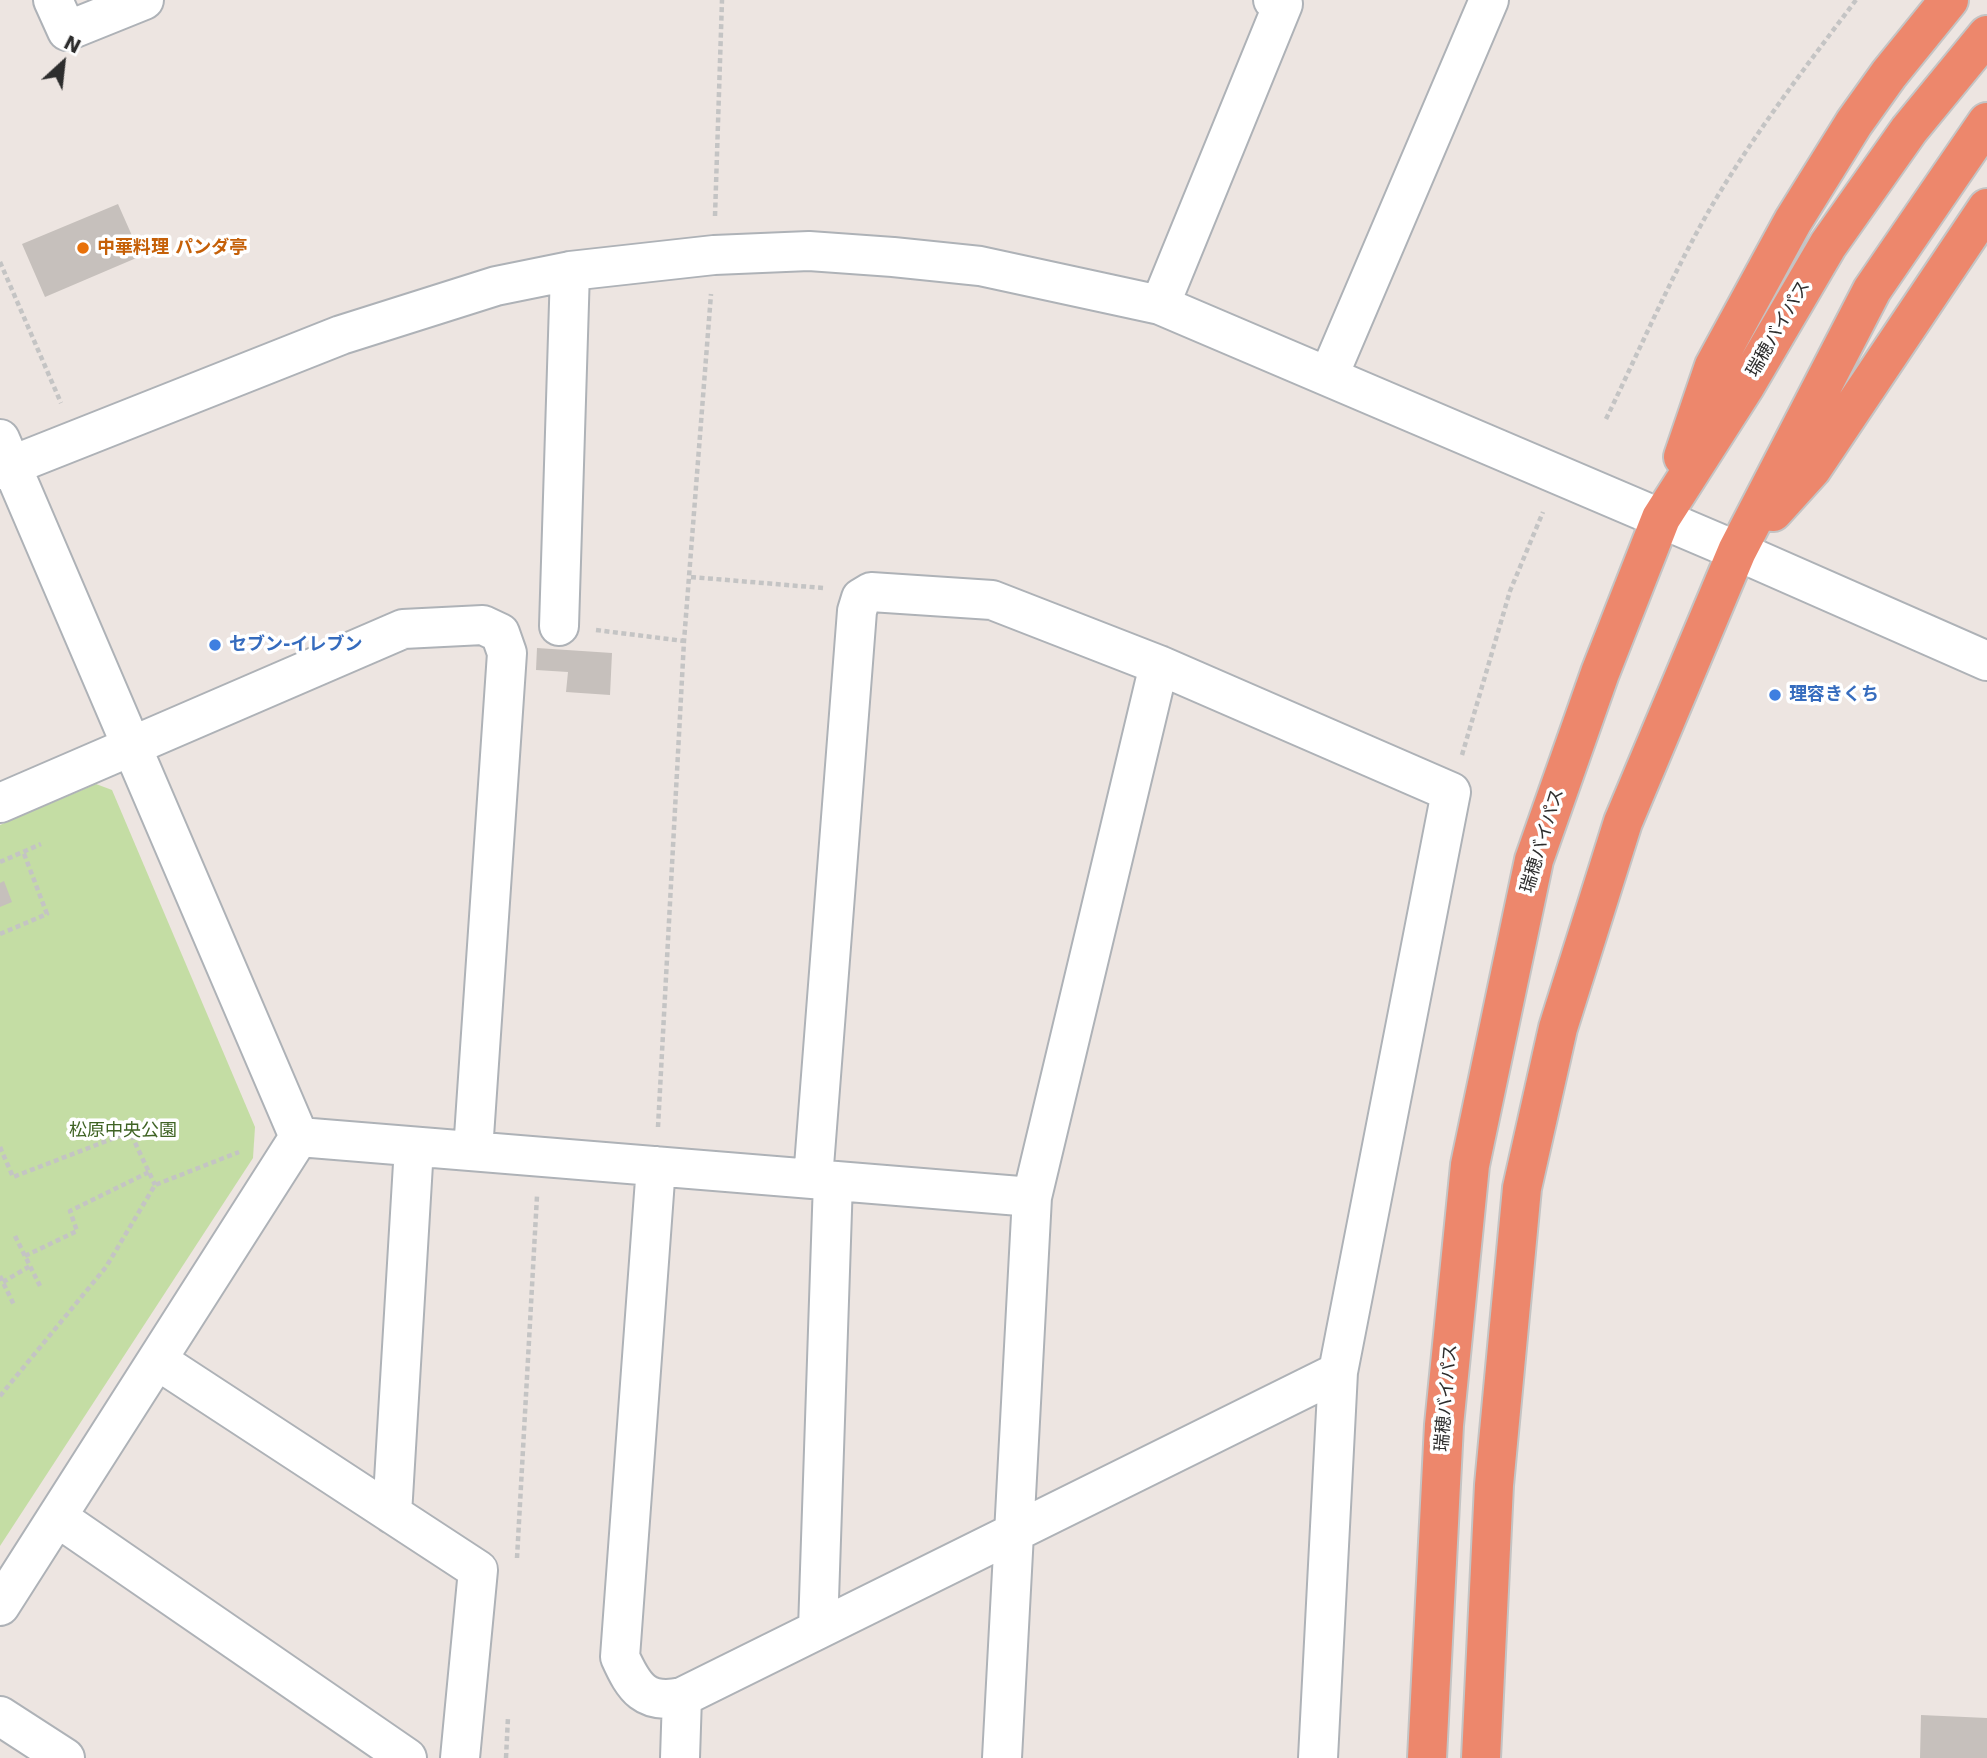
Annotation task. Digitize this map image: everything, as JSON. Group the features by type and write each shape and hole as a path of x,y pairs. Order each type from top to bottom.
{"highway":[{"path":"1661,518 1714,366 1793,221 1854,123 1897,63 1949,0"},
{"name":"瑞穂バイパス","path":"1427,1758 1444,1425 1470,1165 1534,860 1600,673 1661,518 1746,386 1828,244 1909,130 1987,35"},
{"path":"1481,1758 1494,1485 1522,1188 1558,1028 1623,822 1737,551 1872,290 1987,122"},
{"path":"1737,551 1812,469 1987,208"}],"street":[{"path":"53,0 67,31 144,0"},
{"path":"1329,375 1489,0"},
{"path":"1160,305 1280,1"},
{"path":"297,1134 4,458 76,438 393,317 496,286 570,271 714,255 809,251 980,266 1160,305 1329,375 1987,661"},
{"path":"559,626 570,271"},
{"path":"818,1629 823,1180 857,611 861,598 872,592 992,600 1159,665 1451,792 1338,1372 1318,1758"},
{"path":"0,803 403,629 483,625 500,633 507,653 473,1152"},
{"path":"1002,1758 1032,1197 1159,665"},
{"path":"297,1134 414,1147 1032,1197"},
{"path":"0,1606 297,1134"},
{"path":"392,1514 414,1147"},
{"path":"656,1167 620,1657 629,1678 643,1695 667,1700 682,1697 1338,1372"},
{"path":"157,1360 478,1570 460,1758"},
{"path":"57,1517 407,1758"},
{"path":"680,1758 682,1697"},
{"path":"0,1716 65,1758"}],"path":[{"path":"656,1167 684,641 714,255 722,0"},
{"path":"1606,419 1674,278 1730,175 1785,93 1856,0"},
{"path":"0,262 76,438"},
{"path":"1451,792 1510,591 1559,475"},
{"path":"691,577 872,592"},
{"path":"0,862 41,844"},
{"path":"0,934 47,914 23,851"},
{"path":"0,1147 13,1177 130,1132 155,1185"},
{"path":"0,1396 106,1268 155,1185 297,1134"},
{"path":"517,1562 540,1157"},
{"path":"25,1256 77,1231 70,1212 149,1172"},
{"path":"15,1236 40,1286"},
{"path":"3,1282 30,1266"},
{"path":"0,1276 14,1305"},
{"path":"506,1758 508,1716"}],"green space":[{"name":"松原中央公園","path":"96,784 112,790 255,1127 253,1158 0,1546 0,825"}],"building":[{"path":"118,204 141,256 45,297 22,244"},
{"path":"537,648 612,653 610,695 566,692 568,672 536,670"},
{"path":"4,881 12,902 0,907 0,883"},
{"path":"1921,1715 1987,1718 1987,1758 1920,1758"}],"place":[{"name":"中華料理 パンダ亭","path":"83,248"},
{"name":"セブン-イレブン","path":"215,645"},
{"name":"理容きくち","path":"1775,695"}]}
